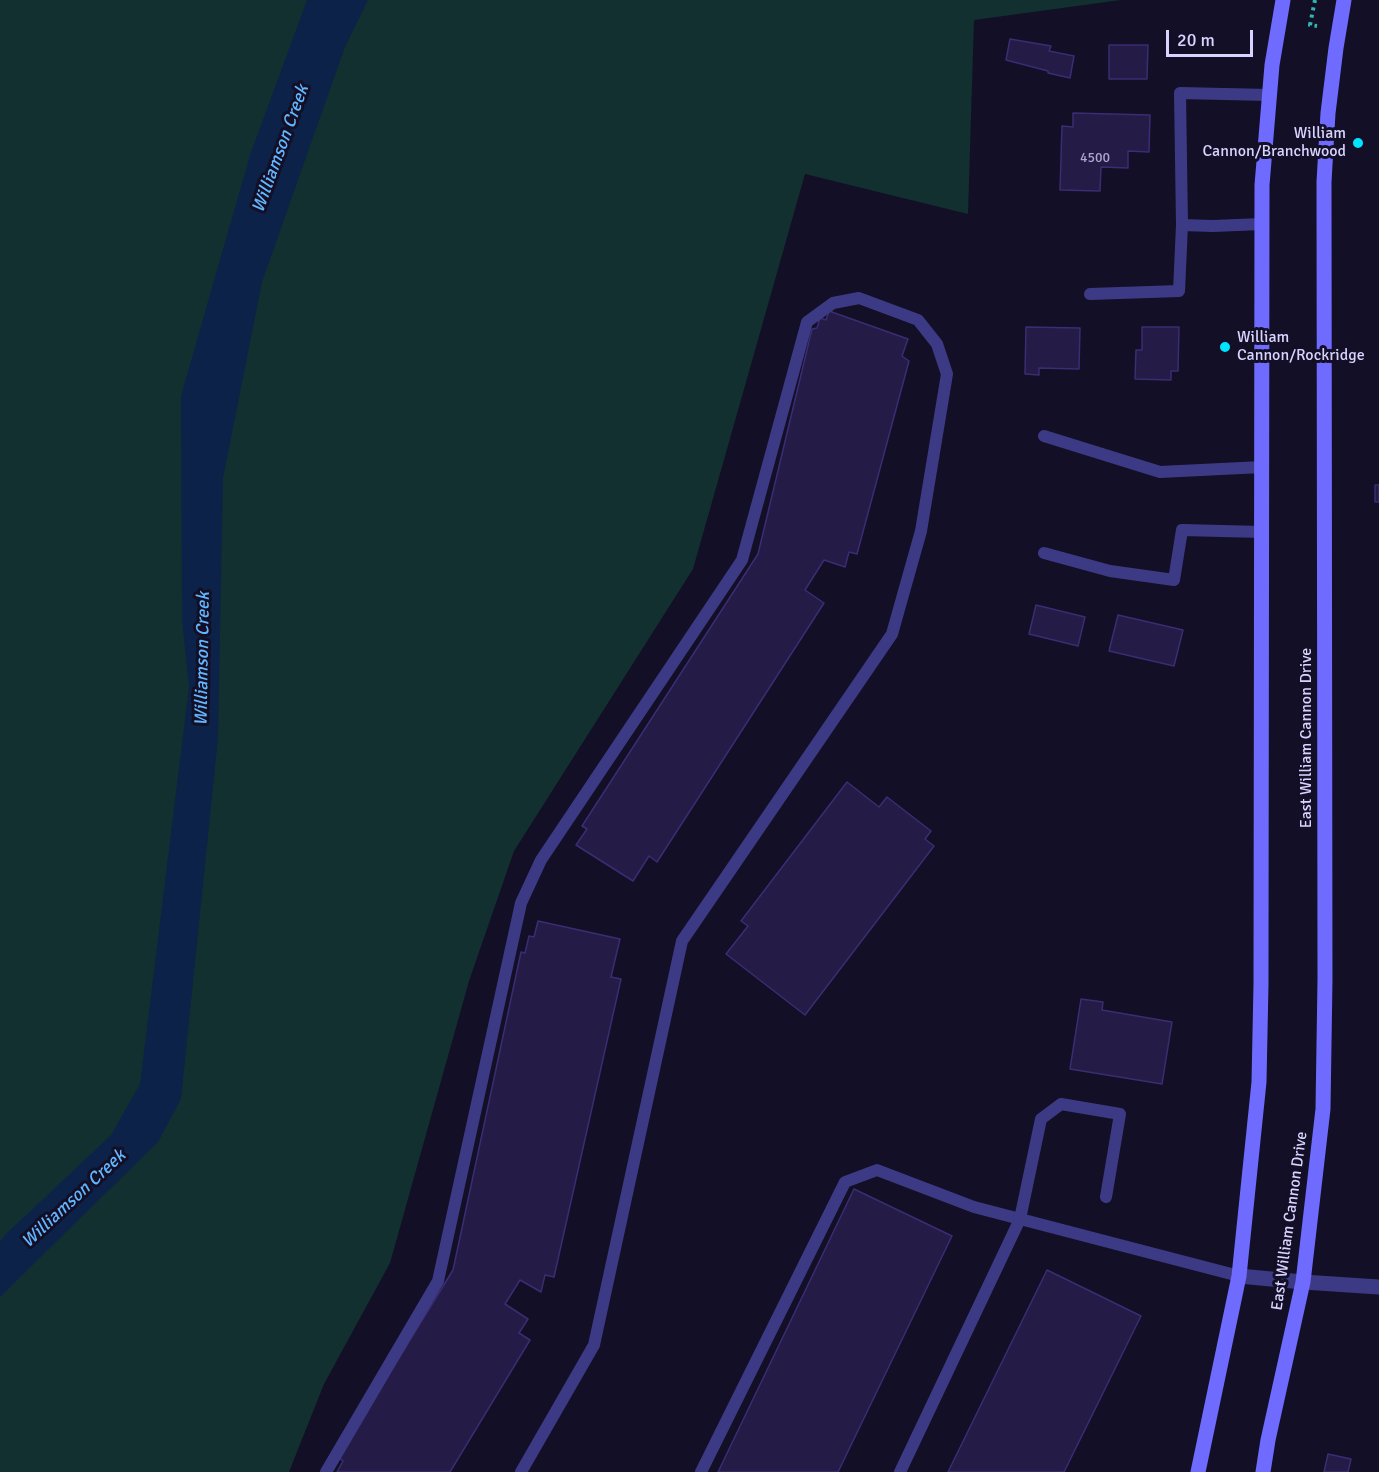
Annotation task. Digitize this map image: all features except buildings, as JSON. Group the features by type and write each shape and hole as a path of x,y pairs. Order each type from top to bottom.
{"main road":[{"path":"1198,1472 1239,1276 1259,1082 1262,185 1272,65 1283,0"},
{"name":"East William Cannon Drive","path":"1263,1472 1303,1282 1323,1109 1325,990 1324,182 1328,113 1344,0"}],"street":[{"path":"1239,1276 1379,1287"}],"lane":[{"path":"1090,294 1179,291 1182,225 1180,93 1269,95"},
{"path":"1182,225 1262,224"},
{"path":"326,1472 438,1281 520,903 541,860 742,560 807,322 833,303 859,298 918,320 937,344 947,374 921,531 892,634 682,941 594,1345 521,1472"},
{"path":"1044,436 1160,472 1262,466"},
{"path":"1044,553 1110,571 1174,580 1182,530 1262,532"},
{"path":"900,1472 1020,1220 1041,1119 1061,1104 1120,1114 1106,1197"},
{"path":"701,1472 845,1182 877,1170 974,1208 1239,1276"}],"path":[{"path":"1315,0 1310,25 1317,26"}],"green space":[{"path":"0,0 1121,0 974,20 968,214 805,174 693,569 514,851 469,981 390,1263 324,1384 289,1472 0,1472"}],"water":[{"name":"Williamson Creek","path":"307,0 368,0 345,47 262,282 223,478 218,738 181,1099 158,1142 0,1297 0,1242 111,1135 140,1084 189,687 182,620 181,396 250,155"}],"place":[{"name":"William Cannon/Branchwood","path":"1358,143"},
{"name":"William Cannon/Rockridge","path":"1225,347"}]}
